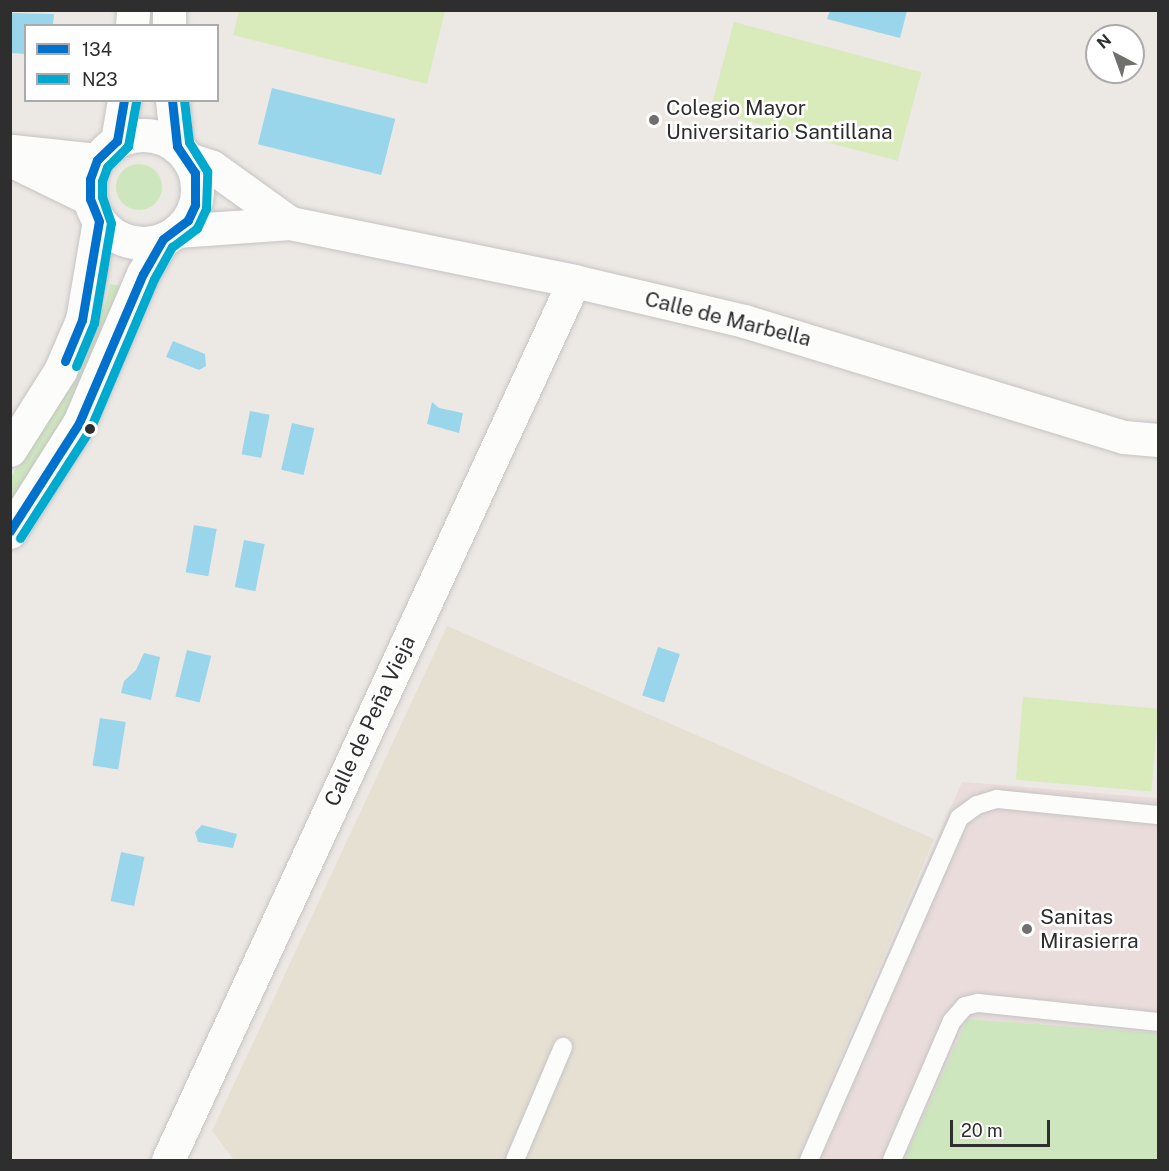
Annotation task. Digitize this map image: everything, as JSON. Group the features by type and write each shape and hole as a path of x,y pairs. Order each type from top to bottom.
{"street":[{"path":"10,450 60,371 82,320 95,210 90,179 107,151 123,102"},
{"path":"10,532 79,423 143,274 170,235 188,219 197,189 183,152 172,102"},
{"path":"10,150 107,151 137,135 158,136 183,152"},
{"name":"Calle de Marbella","path":"183,152 212,167 290,223"},
{"path":"10,160 95,210 112,234 128,241 146,243 170,235"},
{"name":"Calle de Marbella","path":"170,235 290,223 574,281 744,321 1124,437 1158,440"},
{"name":"Calle de Peña Vieja","path":"168,1161 574,281"}],"lane":[{"path":"809,1161 959,818 977,805 997,799 1158,815"},
{"path":"892,1161 952,1021 965,1006 978,1003 1158,1022"},
{"path":"515,1161 563,1047"}],"shaded area":[{"path":"447,626 934,839 797,1160 234,1160 212,1131"},
{"name":"Sanitas Mirasierra","path":"962,782 1158,798 1158,1033 967,1019 904,1160 797,1160"}],"green space":[{"path":"239,10 445,11 427,84 233,35"},
{"path":"734,22 921,72 898,161 710,111"},
{"path":"144,164 156,170 161,178 161,196 156,204 148,209 134,210 126,207 119,200 116,182 119,174 126,167"},
{"path":"110,284 126,287 75,403 11,506 11,477 57,402 106,302"},
{"path":"1023,697 1158,709 1151,792 1016,780"},
{"path":"967,1019 1158,1033 1158,1160 904,1160"}],"water":[{"path":"830,10 907,11 900,38 827,19"},
{"path":"11,13 54,14 53,24 24,24 24,54 11,53"},
{"path":"272,88 395,119 381,175 258,144"},
{"path":"173,341 205,354 206,366 199,370 166,357"},
{"path":"432,402 439,408 463,413 459,433 427,424"},
{"path":"250,411 270,415 261,458 242,454"},
{"path":"292,423 314,428 304,475 281,470"},
{"path":"194,525 217,529 208,576 186,572"},
{"path":"244,540 265,544 255,591 235,587"},
{"path":"658,647 680,654 664,703 642,696"},
{"path":"187,650 211,656 200,703 175,697"},
{"path":"144,653 160,657 151,700 121,693 124,681 136,670"},
{"path":"100,718 126,722 118,769 92,765"},
{"path":"202,825 237,834 233,848 198,842 195,832"},
{"path":"121,852 144,857 134,906 111,901"}],"transit line":[{"name":"134","path":"65,361 82,320 99,221 90,199 90,179 97,160 117,141 124,102"},
{"name":"N23","path":"76,366 94,323 111,223 102,197 102,181 107,167 128,146 136,102"},
{"name":"134","path":"10,531 79,423 143,274 163,239 188,220 195,205 195,173 177,146 172,102"},
{"name":"N23","path":"20,538 90,429 154,279 172,247 197,228 206,209 207,171 189,142 184,102"}],"place":[{"name":"Colegio Mayor Universitario Santillana","path":"654,120"},
{"name":"Sanitas Mirasierra","path":"1027,929"}]}
